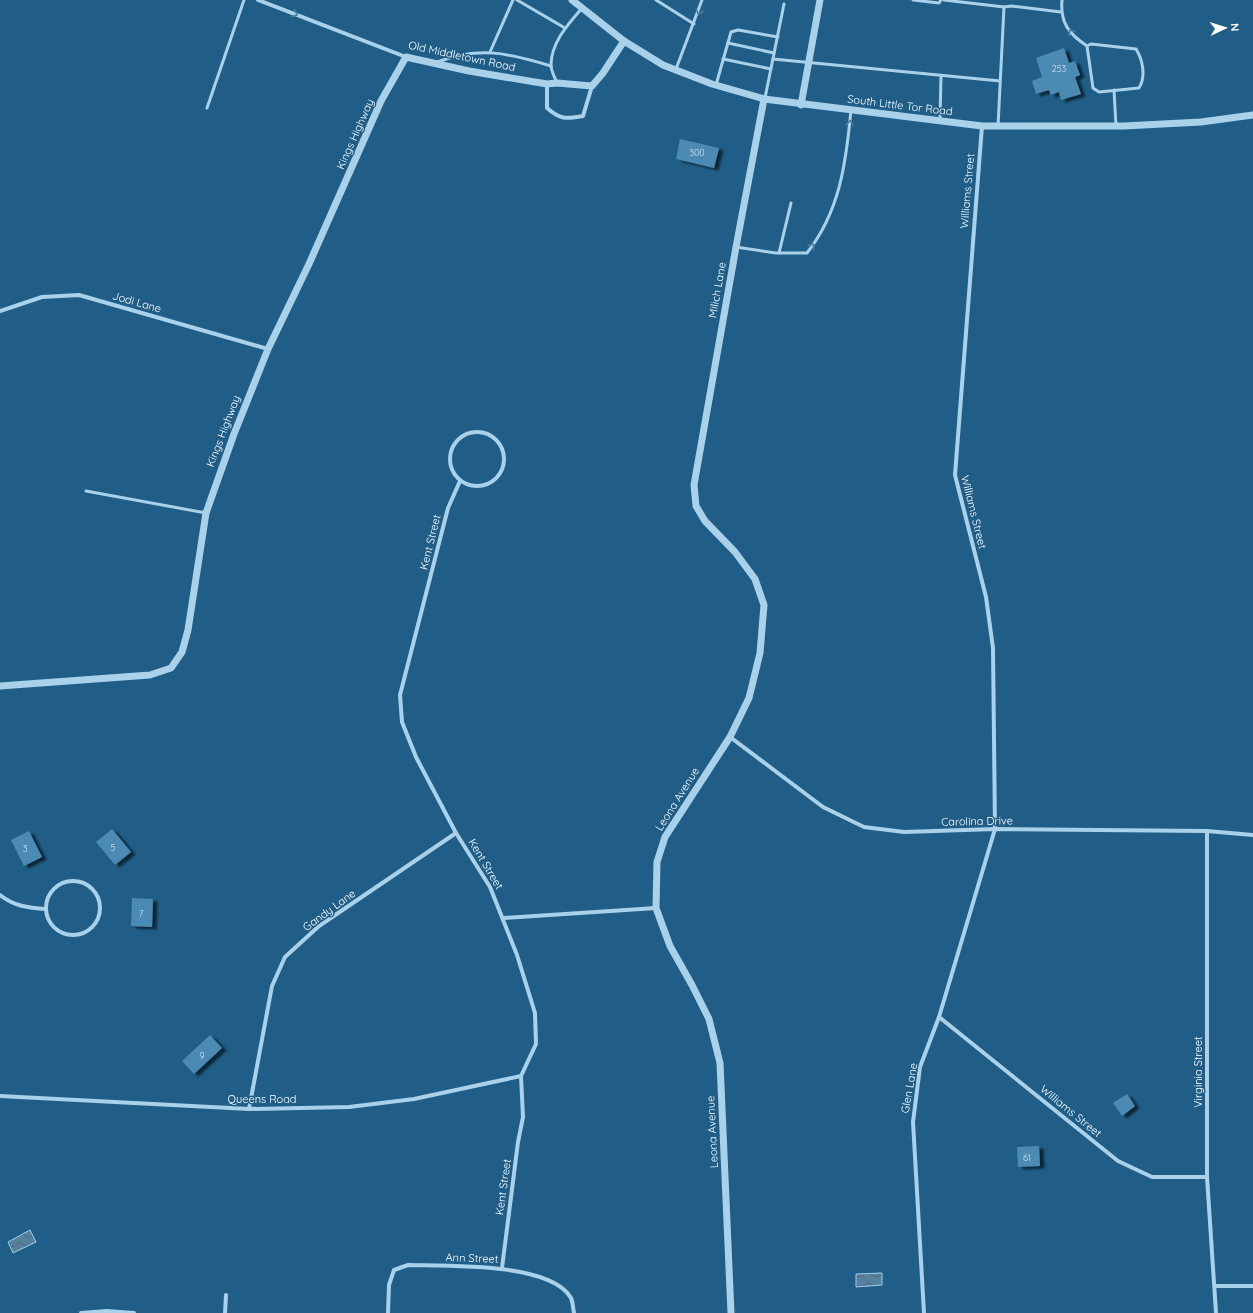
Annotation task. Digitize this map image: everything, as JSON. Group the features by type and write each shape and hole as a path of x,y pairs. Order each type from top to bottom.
{"street":[{"name":"Old Middletown Road","path":"258,0 406,57 433,64 547,84 557,83 592,86"},
{"name":"South Little Tor Road","path":"572,0 624,41 663,65 716,85 764,99 982,126 1116,126 1202,122 1253,115"},
{"path":"801,104 820,0"},
{"path":"547,84 547,108 558,117 566,119 583,116 592,86 603,73 624,41"},
{"name":"Kings Highway","path":"0,686 150,675 171,668 179,657 186,638 206,513 234,434 268,349 309,264 382,101 406,57"},
{"name":"Milich Lane","path":"694,485 764,99"},
{"name":"Williams Street","path":"982,126 955,475 986,597 993,648 995,829"},
{"name":"Jodi Lane","path":"0,311 42,297 79,295 268,349"},
{"path":"474,432 484,432 492,436 502,447 504,457 503,468 498,477 487,485 478,486 468,485 460,481 451,469 450,460 451,450 456,442 466,434 474,432"},
{"name":"Kent Street","path":"460,481 448,508 400,695 402,722 416,757 456,833 490,887 504,918 535,1013 536,1044 521,1076 523,1117 518,1142 502,1268"},
{"name":"Leona Avenue","path":"694,485 696,506 702,516 735,552 754,578 764,605 760,653 748,698 730,737 665,837 658,862 656,908 670,946 692,984 709,1018 720,1063 731,1313"},
{"name":"Carolina Drive","path":"730,737 823,807 864,827 904,832 995,829 1207,831 1253,835"},
{"name":"Glen Lane","path":"924,1313 913,1122 920,1067 939,1017 995,829"},
{"name":"Virginia Street","path":"1207,831 1207,1177 1216,1286 1216,1313"},
{"name":"Gandy Lane","path":"249,1109 272,986 285,957 318,926 456,833"},
{"path":"74,881 85,883 96,892 100,901 100,912 97,921 91,929 79,935 70,936 61,933 53,926 48,918 46,909 47,900 55,888 62,883 74,881"},
{"path":"0,895 19,905 46,909"},
{"path":"504,918 656,908"},
{"name":"Williams Street","path":"939,1017 1118,1161 1152,1177 1207,1177"},
{"name":"Queens Road","path":"0,1096 249,1109 349,1107 414,1099 521,1076"},
{"name":"Ann Street","path":"388,1313 390,1285 394,1270 408,1265 502,1268 546,1280 562,1289 571,1298 574,1313"},
{"path":"1216,1286 1253,1286"},
{"path":"225,1313 226,1295"},
{"path":"81,1313 107,1311 134,1313"}],"lane":[{"path":"207,108 244,0"},
{"path":"490,52 513,0"},
{"path":"517,0 565,28"},
{"path":"656,0 694,24"},
{"path":"676,70 702,0"},
{"path":"913,0 939,3 942,0 1004,8 1011,6 1061,12"},
{"path":"1062,0 1062,20 1076,39 1087,46 1093,88 1099,92 1139,88 1143,81 1140,56 1136,49 1091,44 1087,46"},
{"path":"764,99 784,4"},
{"path":"557,83 551,66 554,49 565,28 582,8"},
{"path":"998,126 1004,8"},
{"path":"716,85 731,32 734,30 778,37"},
{"path":"728,43 774,53"},
{"path":"433,64 458,54 490,52 525,58 551,66"},
{"path":"723,59 771,70"},
{"path":"773,59 1000,81"},
{"path":"940,76 940,121"},
{"path":"1114,90 1116,126"},
{"path":"736,247 779,253 807,253 817,240 836,200 847,155 852,110"},
{"path":"779,253 791,203"},
{"path":"86,492 206,513"}],"water":[{"path":"30,1230 36,1242 13,1253 8,1242"},
{"path":"882,1273 882,1285 856,1287 856,1274"}],"building":[{"path":"1064,48 1069,63 1075,61 1080,75 1075,77 1081,94 1061,100 1059,92 1051,95 1049,90 1036,94 1032,81 1042,77 1036,58"},
{"path":"680,139 719,148 714,168 676,159"},
{"path":"112,829 131,852 115,865 96,842"},
{"path":"29,831 42,857 24,866 11,840"},
{"path":"132,898 153,899 152,927 131,926"},
{"path":"210,1035 222,1048 194,1074 182,1061"},
{"path":"1127,1094 1135,1106 1122,1116 1113,1103"},
{"path":"1039,1146 1040,1166 1018,1167 1017,1147"}]}
